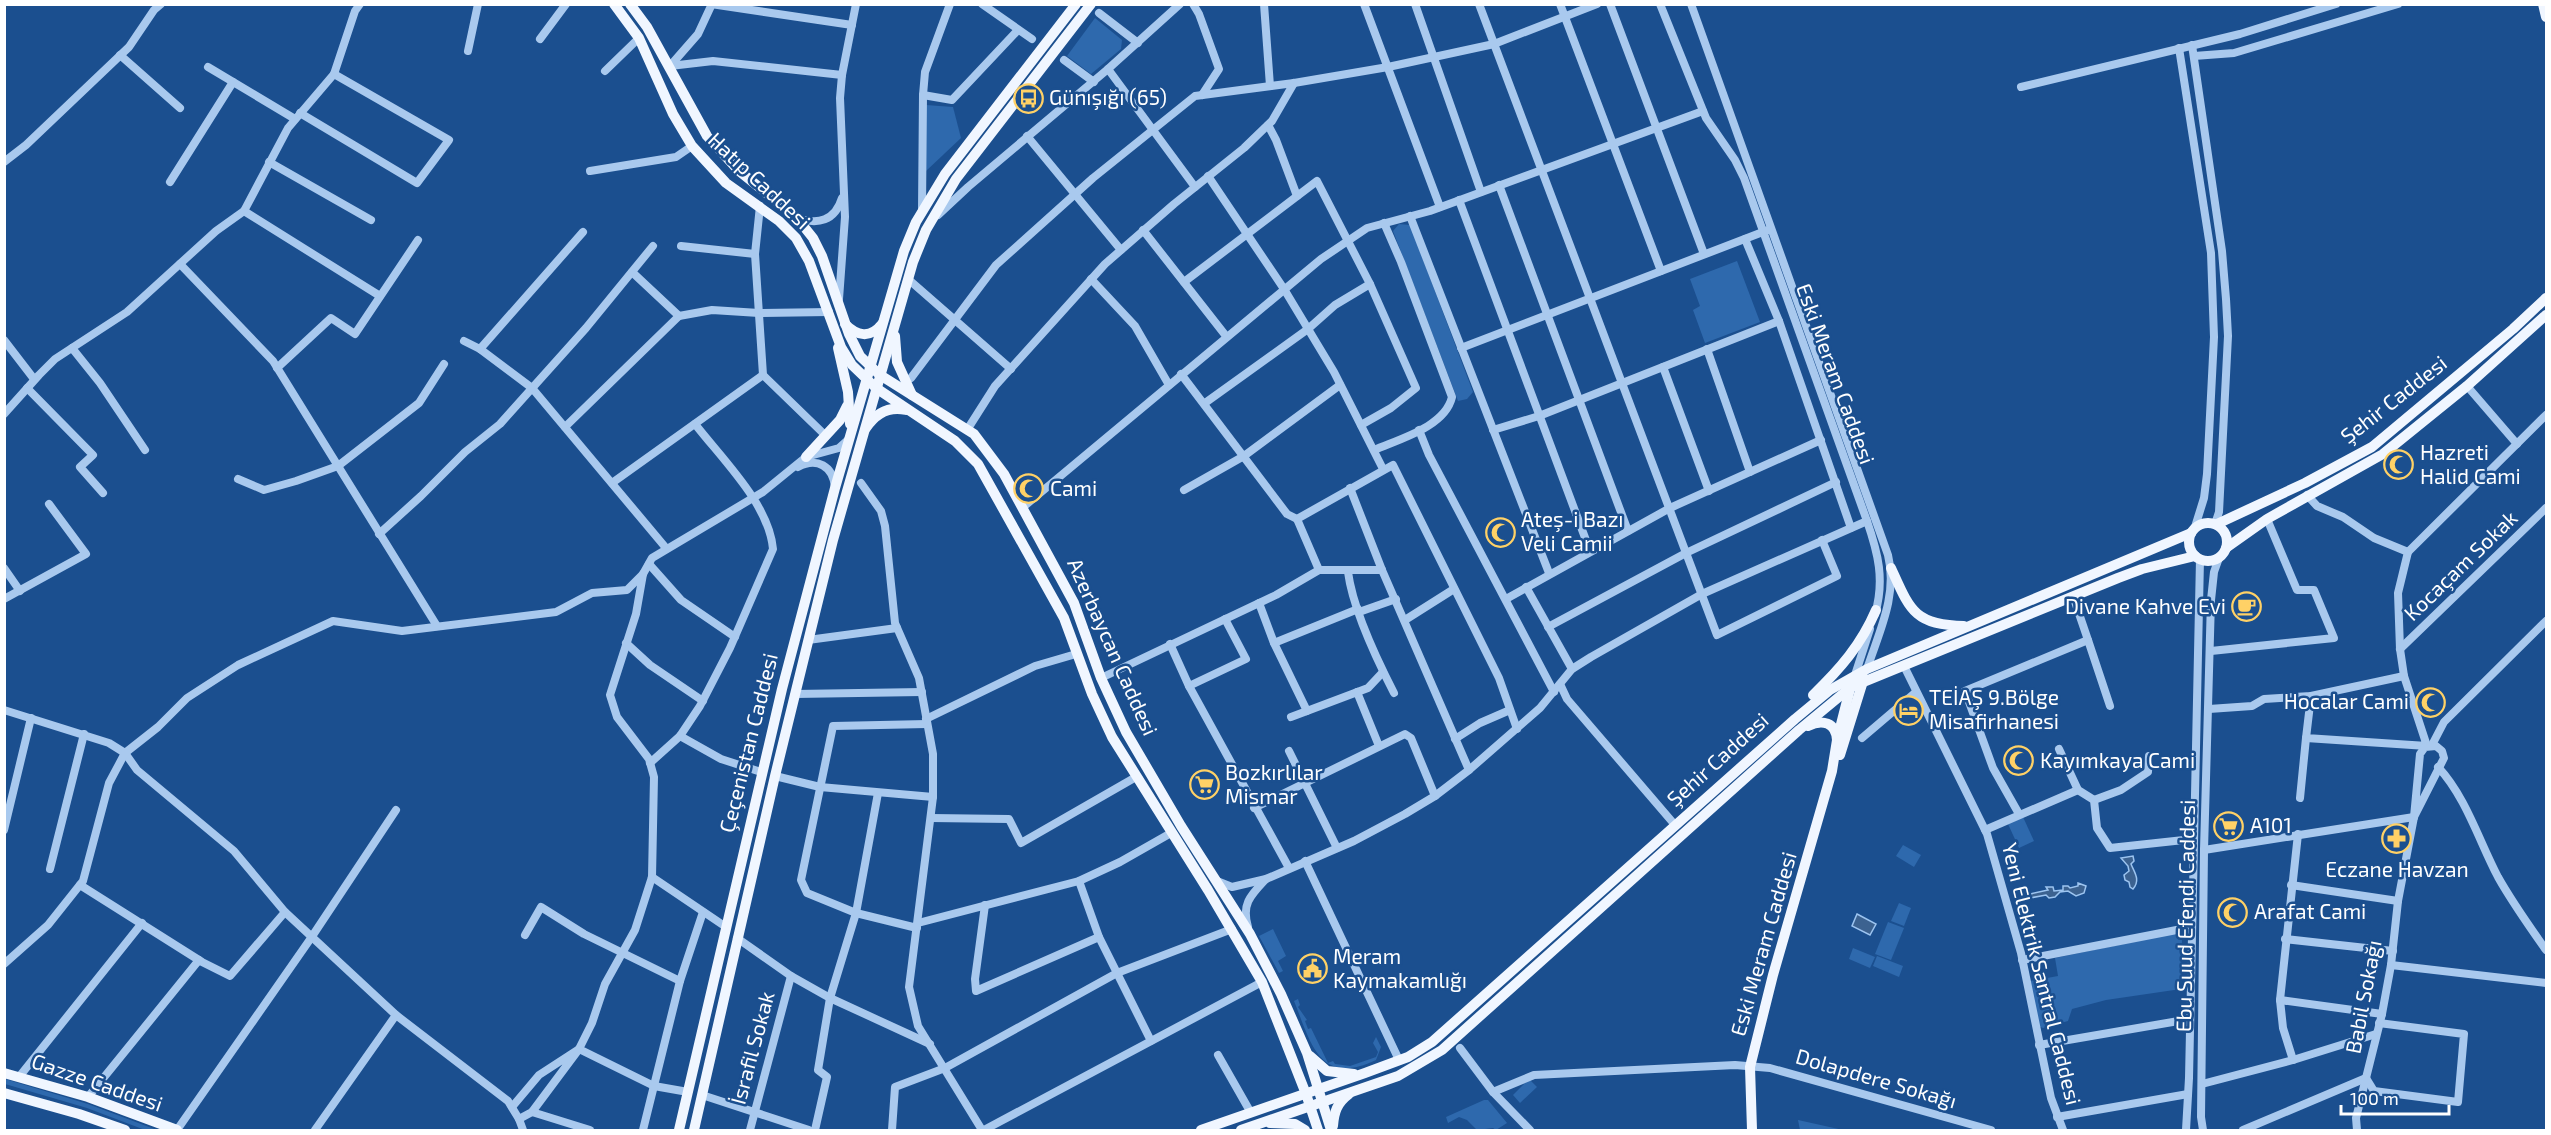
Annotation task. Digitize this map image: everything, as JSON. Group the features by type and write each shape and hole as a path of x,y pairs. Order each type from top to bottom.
{"main road":[{"name":"Hatıp Caddesi","path":"614,4 639,38 673,114 692,146 726,183 788,228 809,261"},
{"name":"Hatıp Caddesi","path":"630,4 647,27 670,66 688,105 707,136 738,170 797,218 813,238 822,256"},
{"path":"914,397 904,382 897,363 889,323 904,251 922,210 945,174 1076,4"},
{"path":"2543,4 2547,17"},
{"path":"845,323 856,333 867,335 889,323 926,230 956,179 1095,9"},
{"name":"Azerbaycan Caddesi","path":"822,256 854,346 870,367 974,434 1004,474 1074,603 1101,678 1126,732 1149,774 1250,934 1307,1053 1332,1131"},
{"name":"Azerbaycan Caddesi","path":"809,261 846,357 865,380 955,441 978,464 993,494 1055,599 1112,737 1262,982 1318,1131"},
{"name":"Şehir Caddesi","path":"2216,524 2305,483 2372,447 2547,298"},
{"name":"Şehir Caddesi","path":"2226,548 2267,519 2307,495 2383,454 2467,386 2547,315"},
{"name":"Çeçenistan Caddesi","path":"679,1131 761,772 865,380 889,323"},
{"name":"Çeçenistan Caddesi","path":"694,1131 775,776 808,640 880,375 889,323"},
{"path":"836,332 849,403 849,438"},
{"path":"806,456 840,420 849,403"},
{"path":"862,436 873,419 885,411 902,409 915,413"},
{"path":"1867,669 2193,530 2206,522 2216,524 2226,535 2226,548 2213,561 2198,558 2189,545 2193,530"},
{"name":"Şehir Caddesi","path":"1322,1101 1398,1076 1421,1065 1449,1044 1797,724 1830,690 1858,678 1904,666 2142,569 2198,558"},
{"path":"1891,568 1905,599 1921,617 1942,625 1967,627"},
{"path":"1797,724 1811,697 1851,656 1865,635 1876,610"},
{"name":"Eski Meram Caddesi","path":"1832,771 1843,749 1858,678 1867,669"},
{"name":"Şehir Caddesi","path":"1319,1090 1399,1060 1420,1050 1445,1032 1675,825 1797,724 1851,687 1858,678"},
{"name":"Eski Meram Caddesi","path":"1752,1131 1750,1068 1773,975 1832,771 1837,740 1851,687"},
{"path":"1797,724 1822,721 1833,727 1837,740"},
{"path":"1307,1053 1327,1071 1338,1074 1365,1073"},
{"name":"Gazze Caddesi","path":"4,1073 87,1097 177,1130"},
{"path":"1332,1131 1334,1112 1341,1100 1357,1089"},
{"path":"1201,1131 1319,1090"},
{"name":"Gazze Caddesi","path":"4,1093 79,1114 125,1131"},
{"path":"1241,1131 1322,1101"},
{"path":"1252,1126 1287,1123 1305,1131"}],"street":[{"path":"4,162 26,146 120,55 161,4"},
{"path":"4,414 55,359 127,312 216,231 244,211 269,162 298,116 334,74 355,11 360,4"},
{"path":"468,51 478,4"},
{"path":"540,39 566,4"},
{"path":"841,312 839,286 845,217 840,98 842,75 856,4"},
{"path":"922,210 925,72 950,4"},
{"path":"981,4 1032,39"},
{"path":"926,230 968,187 1094,82 1180,4"},
{"path":"1193,4 1199,14 1219,69 1202,95"},
{"path":"1264,4 1270,86"},
{"path":"1364,4 1440,207"},
{"path":"1415,4 1481,192"},
{"path":"1479,4 1717,635 1837,576 1822,540"},
{"path":"1560,4 1661,271"},
{"path":"911,378 996,265 1075,194 1195,96 1294,83 1388,67 1494,44 1597,4"},
{"path":"1610,4 1704,254"},
{"name":"Eski Meram Caddesi","path":"1660,4 1703,111 1740,168 1767,231 1891,568 1892,582 1888,607 1867,669"},
{"name":"Eski Meram Caddesi","path":"1691,4 1877,550 1881,573 1876,610 1858,678"},
{"path":"2021,87 2240,34 2336,4"},
{"path":"2194,56 2234,53 2398,4"},
{"path":"670,66 698,34 711,5 749,8 852,25"},
{"path":"1095,9 1138,43"},
{"path":"923,95 952,100 1018,30"},
{"path":"605,71 639,38"},
{"path":"2192,45 2223,251 2228,336 2216,524"},
{"path":"2179,48 2211,253 2214,300 2204,498 2193,530"},
{"path":"120,55 180,108"},
{"path":"1064,60 1094,82"},
{"path":"670,66 713,61 842,75"},
{"path":"208,67 417,183 449,140 334,74"},
{"path":"1108,69 1196,187"},
{"path":"170,182 233,82"},
{"path":"967,430 995,386 1091,279 1143,230 1244,148 1268,124 1294,83"},
{"path":"1022,508 1284,289 1347,241 1368,228 1440,207 1703,111"},
{"path":"1268,124 1297,196"},
{"path":"1027,136 1121,250"},
{"path":"590,171 676,157 692,146"},
{"path":"269,162 371,220"},
{"path":"1208,176 1308,329 1383,469"},
{"path":"1184,282 1317,181 1370,284 1416,388 1391,408 1361,425"},
{"path":"1499,185 1581,399 1628,531"},
{"path":"797,218 815,223 827,220 836,212 843,195"},
{"path":"1459,200 1590,551"},
{"path":"760,206 755,254 763,375 826,436"},
{"path":"244,211 380,296"},
{"path":"1410,216 1549,573"},
{"path":"1374,450 1419,430 1449,408 1452,397 1384,223"},
{"path":"1143,230 1226,336"},
{"path":"1461,348 1589,297 1767,231"},
{"path":"480,349 583,232"},
{"path":"1745,239 1779,321 1851,528"},
{"path":"277,368 331,318 355,334 418,240"},
{"path":"379,534 465,452 500,424 586,328 653,246"},
{"path":"681,246 755,254"},
{"path":"180,264 277,368 437,626"},
{"path":"632,272 679,316"},
{"path":"908,279 1011,369"},
{"path":"1091,279 1135,326 1169,385"},
{"path":"1205,403 1308,329 1335,304 1370,284"},
{"path":"565,427 679,316 712,310 759,313 829,312"},
{"path":"1493,430 1539,416 1779,321"},
{"path":"4,340 34,379"},
{"path":"464,341 480,349 532,388 666,548"},
{"path":"72,348 100,383 145,450"},
{"path":"1707,350 1750,472"},
{"path":"238,479 264,490 338,466 419,403 444,364"},
{"path":"1663,367 1709,491"},
{"path":"1181,374 1287,514 1297,519 1320,570"},
{"path":"612,483 763,375"},
{"path":"1184,490 1244,456 1340,385"},
{"path":"2467,386 2517,444"},
{"path":"27,388 93,455 80,467 103,493"},
{"path":"2430,745 2404,676 2400,649 2398,593 2408,552 2546,417"},
{"path":"650,763 680,736 703,700 735,637 773,549 772,533 753,498 695,424"},
{"path":"1419,430 1429,455 1554,692"},
{"path":"4,964 48,925 83,881 109,783 124,753 158,727 187,698 238,665 333,621 402,631 556,612 592,593 627,590 643,574 652,558 666,548 753,498 792,470 806,456 839,448 849,438"},
{"path":"1506,599 1549,573 1671,508 1821,440"},
{"path":"792,470 807,463 823,464 831,472 835,488"},
{"path":"1297,519 1393,465 1499,678 1517,729"},
{"path":"1548,627 1686,553 1836,482"},
{"path":"861,483 881,511 885,526 897,628 919,678 933,754 931,818 909,987 918,1026 983,1131 1262,982"},
{"path":"1350,488 1470,770"},
{"path":"2307,495 2311,503 2343,517 2374,538 2408,552"},
{"path":"4,599 86,554 49,504"},
{"name":"Kocaçam Sokak","path":"2400,649 2547,508"},
{"path":"2211,651 2334,638 2314,590 2297,590 2267,519"},
{"path":"1215,880 1232,886 1266,879 1337,848 1435,796 1470,770 1540,708 1572,669 1702,594 1867,521"},
{"name":"Ebu Suud Efendi Caddesi","path":"2186,1131 2198,558"},
{"name":"Ebu Suud Efendi Caddesi","path":"2203,1131 2201,1117 2204,850 2211,600 2218,558"},
{"path":"649,564 681,600 735,637"},
{"path":"4,568 20,591"},
{"path":"1101,678 1259,603 1320,570 1348,572 1383,570"},
{"path":"1348,572 1359,610 1383,672 1394,693"},
{"path":"519,1119 532,1112 579,1049 592,1023 605,984 635,930 652,877 654,777 650,763 617,717 610,695 636,614 643,574"},
{"path":"1526,587 1572,669"},
{"path":"1405,620 1454,589"},
{"path":"2073,596 2110,706"},
{"path":"1274,643 1359,610 1396,599"},
{"path":"1259,603 1274,643 1307,711"},
{"path":"1189,686 1246,659 1225,619"},
{"path":"2204,850 2414,817 2421,750 2430,745 2445,722 2547,621"},
{"path":"808,640 897,628"},
{"path":"2019,814 1993,768 1965,691 2088,640"},
{"path":"626,643 650,665 703,700"},
{"path":"1170,644 1189,686 1289,868"},
{"path":"1076,654 1035,666 927,721 833,726 801,880 807,893 856,913 918,925 1079,881 1120,862 1171,833"},
{"name":"Yeni Elektrik Santral Caddesi","path":"1904,666 1985,830 2022,960 2039,1045 2057,1117 2063,1131"},
{"path":"1291,717 1368,688 1383,672"},
{"path":"2209,709 2253,706 2264,699 2311,696 2404,676"},
{"path":"1560,684 1568,699 1675,825"},
{"path":"795,694 922,692"},
{"path":"1357,692 1379,746"},
{"path":"1863,738 1916,692"},
{"path":"2300,798 2311,696"},
{"path":"4,710 84,734 109,743 124,753 137,770 234,851 285,912 311,938 396,1015 508,1101 523,1131"},
{"path":"1455,739 1480,723 1510,710"},
{"path":"4,830 31,718"},
{"path":"50,869 84,734"},
{"path":"1254,808 1379,746 1408,735 1435,796"},
{"path":"680,736 721,759 761,772"},
{"path":"2306,738 2430,745 2439,748 2443,754 2443,762 2438,767 2426,768 2419,758"},
{"path":"2059,749 2078,790 2094,800"},
{"path":"1289,751 1337,848"},
{"path":"2094,800 2121,790 2148,772 2149,756"},
{"path":"2438,767 2450,781 2498,877 2523,918 2547,950"},
{"name":"Babil Sokağı","path":"2357,1131 2356,1118 2391,965 2398,901 2414,817 2438,767"},
{"path":"775,776 819,787 933,797"},
{"path":"931,818 1009,819 1021,843 1136,777"},
{"path":"1985,830 2078,790"},
{"path":"815,1131 827,1077 818,1070 830,998 856,913 878,793"},
{"path":"2094,800 2097,828 2110,848 2193,839"},
{"path":"177,1130 311,938 396,810"},
{"path":"2293,1060 2283,1028 2280,1000 2298,834"},
{"path":"1305,861 1399,1060"},
{"path":"652,877 726,927"},
{"path":"1250,934 1245,918 1246,902 1266,879"},
{"path":"1079,881 1099,938 1151,1041"},
{"path":"80,885 199,960 230,976 285,912"},
{"path":"2291,885 2398,901"},
{"path":"985,905 975,979 976,991 1099,938"},
{"path":"525,935 541,907 584,934 680,981"},
{"path":"643,1131 680,981 703,912"},
{"path":"19,1077 142,923"},
{"path":"2022,960 2192,927"},
{"path":"892,1131 895,1088 945,1068 1116,973 1232,930"},
{"path":"737,938 791,976 830,998 930,1044"},
{"path":"2285,939 2393,951"},
{"path":"87,1097 199,960"},
{"path":"2391,965 2547,983"},
{"name":"İsrafil Sokak","path":"750,1131 791,976"},
{"path":"2243,1131 2366,1078 2374,1092 2458,1102 2464,1034 2280,1000"},
{"path":"315,1131 396,1015"},
{"path":"2039,1045 2190,1019"},
{"path":"2202,1084 2293,1060 2376,1034"},
{"path":"1460,1048 1493,1092 1530,1131"},
{"path":"579,1049 654,1086 688,1092"},
{"path":"512,1107 539,1075 579,1049"},
{"path":"1218,1055 1251,1113"},
{"name":"Dolapdere Sokağı","path":"1493,1092 1534,1075 1735,1065 1770,1068 1991,1131"},
{"path":"2057,1117 2188,1094"},
{"path":"702,1095 809,1131"},
{"path":"532,1112 586,1130"}],"shaded area":[{"path":"1095,18 1122,40 1121,49 1091,74 1067,56"},
{"path":"926,105 953,107 961,138 926,171"},
{"path":"1399,224 1410,225 1473,392 1467,399 1458,401 1393,231"},
{"path":"1737,261 1760,322 1705,343 1693,310 1700,306 1690,279"},
{"path":"2023,817 2034,841 2019,848 2008,824"},
{"path":"1903,845 1921,855 1914,867 1896,856"},
{"path":"2133,856 2134,861 2131,864 2137,879 2133,889 2125,880 2124,875 2129,871 2121,858"},
{"path":"2078,883 2086,886 2084,893 2076,896 2068,891 2060,892 2055,897 2049,898 2046,895 2030,898 2030,894 2048,890 2046,887 2053,887 2054,891 2063,890 2063,886 2070,888 2078,886"},
{"path":"1899,903 1911,908 1904,926 1891,921"},
{"path":"1857,914 1876,924 1870,935 1852,926"},
{"path":"1888,922 1904,928 1891,960 1875,954"},
{"path":"1273,929 1286,956 1278,961 1283,971 1279,973 1259,936"},
{"path":"2177,933 2182,938 2181,989 2106,1000 2072,1009 2068,1021 2043,1028 2038,1026 2030,981 2058,976 2055,958"},
{"path":"1853,948 1875,957 1870,968 1849,959"},
{"path":"1877,956 1903,966 1899,977 1873,966"},
{"path":"1298,999 1300,1005 1298,1007 1307,1020 1305,1021 1308,1029 1311,1028 1328,1063 1333,1061 1335,1064 1350,1066 1376,1057 1378,1052 1373,1043 1376,1037 1381,1047 1376,1060 1357,1067 1342,1068 1329,1064 1320,1056 1312,1045 1294,1001"},
{"path":"5,1079 88,1104 157,1130 145,1130 87,1108 5,1084"},
{"path":"1529,1079 1537,1087 1520,1103 1513,1095"},
{"path":"1488,1100 1507,1123 1496,1130 1493,1128 1477,1130 1467,1120 1459,1117 1448,1123 1446,1117"},
{"path":"1798,1120 1843,1130 1800,1130"}],"place":[{"name":"Günışığı (65)","path":"1028,98"},
{"name":"Hazreti Halid Cami","path":"2399,465"},
{"name":"Cami","path":"1029,489"},
{"name":"Ateş-i Bazı Veli Camii","path":"1500,532"},
{"name":"Divane Kahve Evi","path":"2247,607"},
{"name":"Hocalar Cami","path":"2430,702"},
{"name":"TEİAŞ 9.Bölge Misafirhanesi","path":"1908,710"},
{"name":"Kayımkaya Cami","path":"2019,761"},
{"name":"Bozkırlılar Mismar","path":"1204,785"},
{"name":"A101","path":"2229,826"},
{"name":"Eczane Havzan","path":"2397,839"},
{"name":"Arafat Cami","path":"2233,912"},
{"name":"Meram Kaymakamlığı","path":"1312,969"}]}
